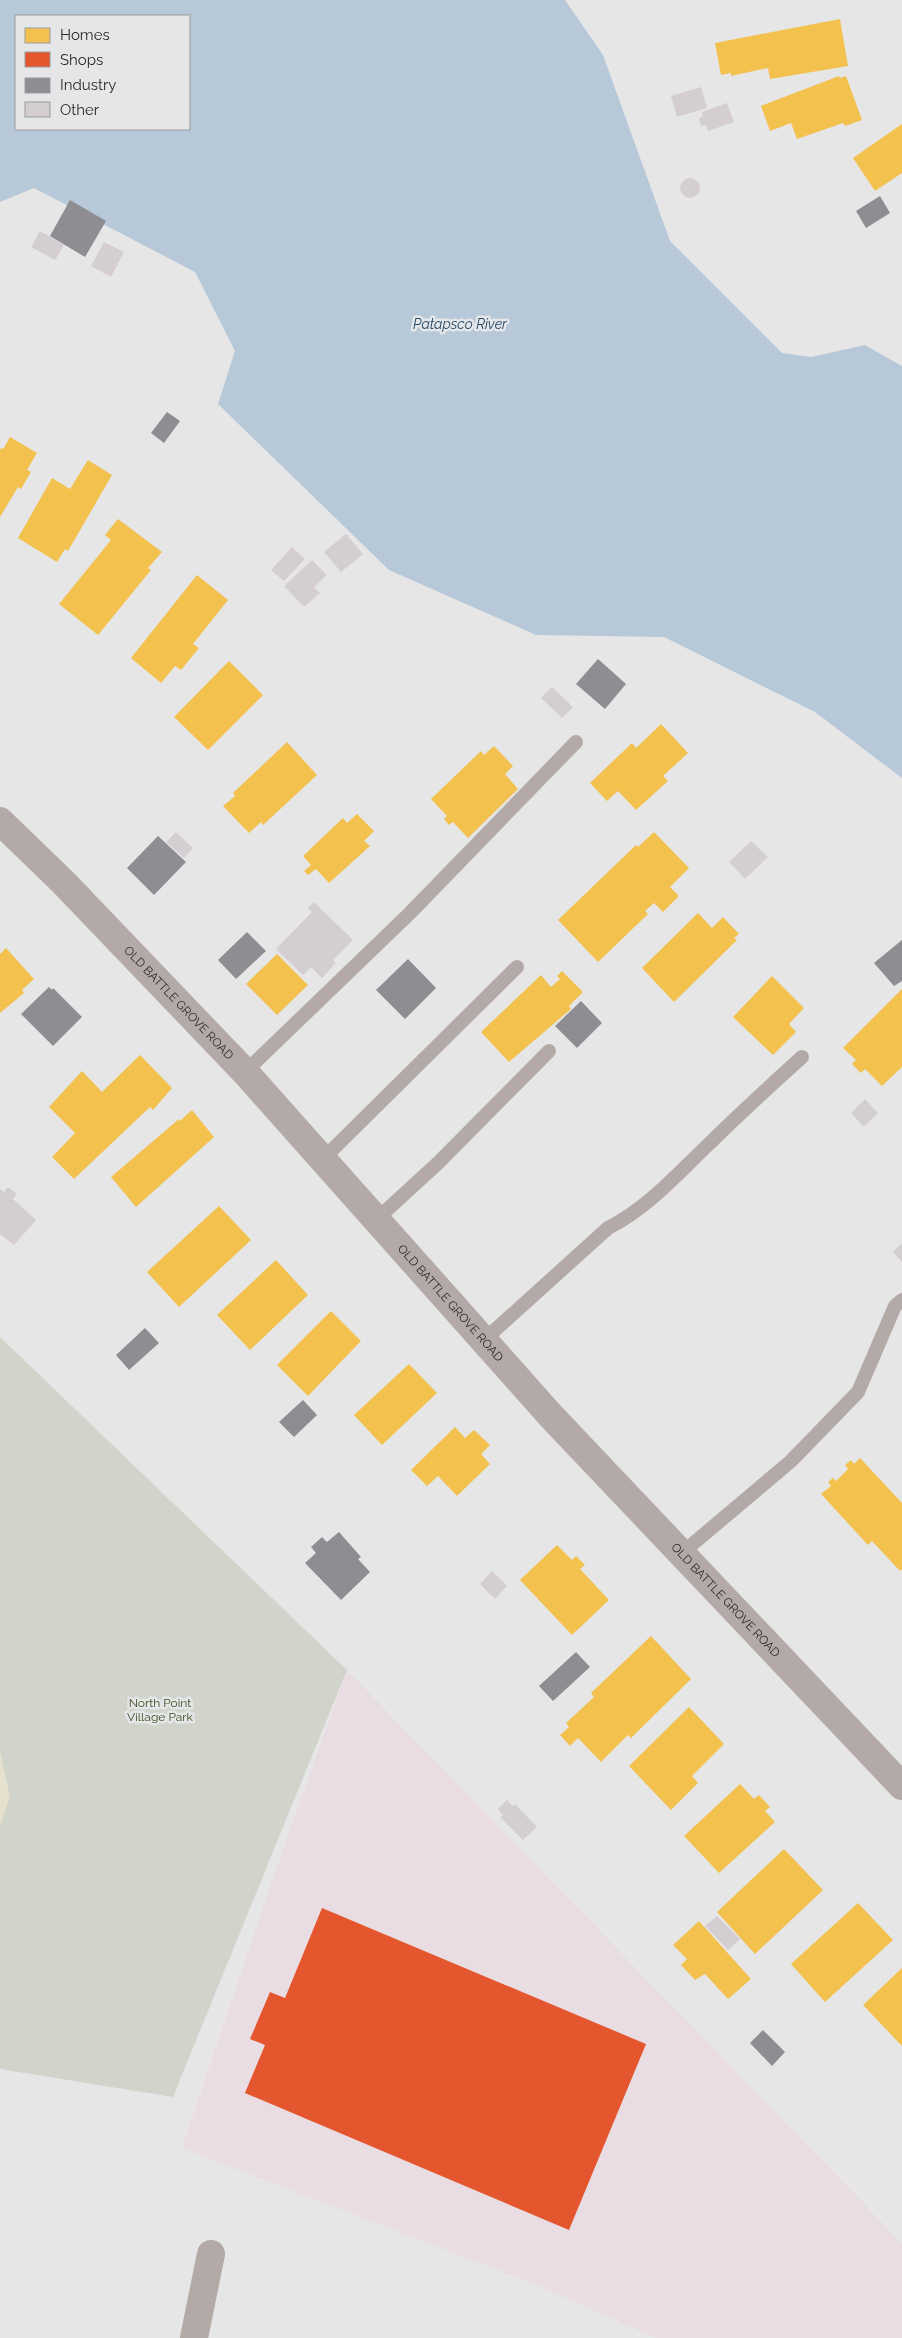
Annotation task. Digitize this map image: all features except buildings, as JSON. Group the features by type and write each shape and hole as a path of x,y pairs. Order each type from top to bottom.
{"street":[{"name":"OLD BATTLE GROVE ROAD","path":"0,821 64,882 245,1072 551,1416 902,1786"},
{"path":"194,2338 211,2254"}],"lane":[{"path":"245,1072 410,913 576,742"},
{"path":"323,1159 517,967"},
{"path":"377,1219 438,1163 549,1051"},
{"path":"484,1340 608,1228 630,1218 802,1057"},
{"path":"682,1553 790,1461 858,1392 895,1306 902,1300"}],"shaded area":[{"path":"347,1670 902,2243 902,2338 656,2338 542,2287 182,2148 270,1886"}],"green space":[{"name":"North Point Village Park","path":"0,1337 347,1670 173,2097 0,2069"}],"sand":[{"path":"0,1751 10,1797 0,1825"}],"water":[{"name":"Patapsco River","path":"0,0 565,0 603,55 670,241 782,353 811,357 865,345 902,366 902,778 815,712 664,637 536,635 389,570 218,404 235,351 195,272 34,188 0,202"}]}
